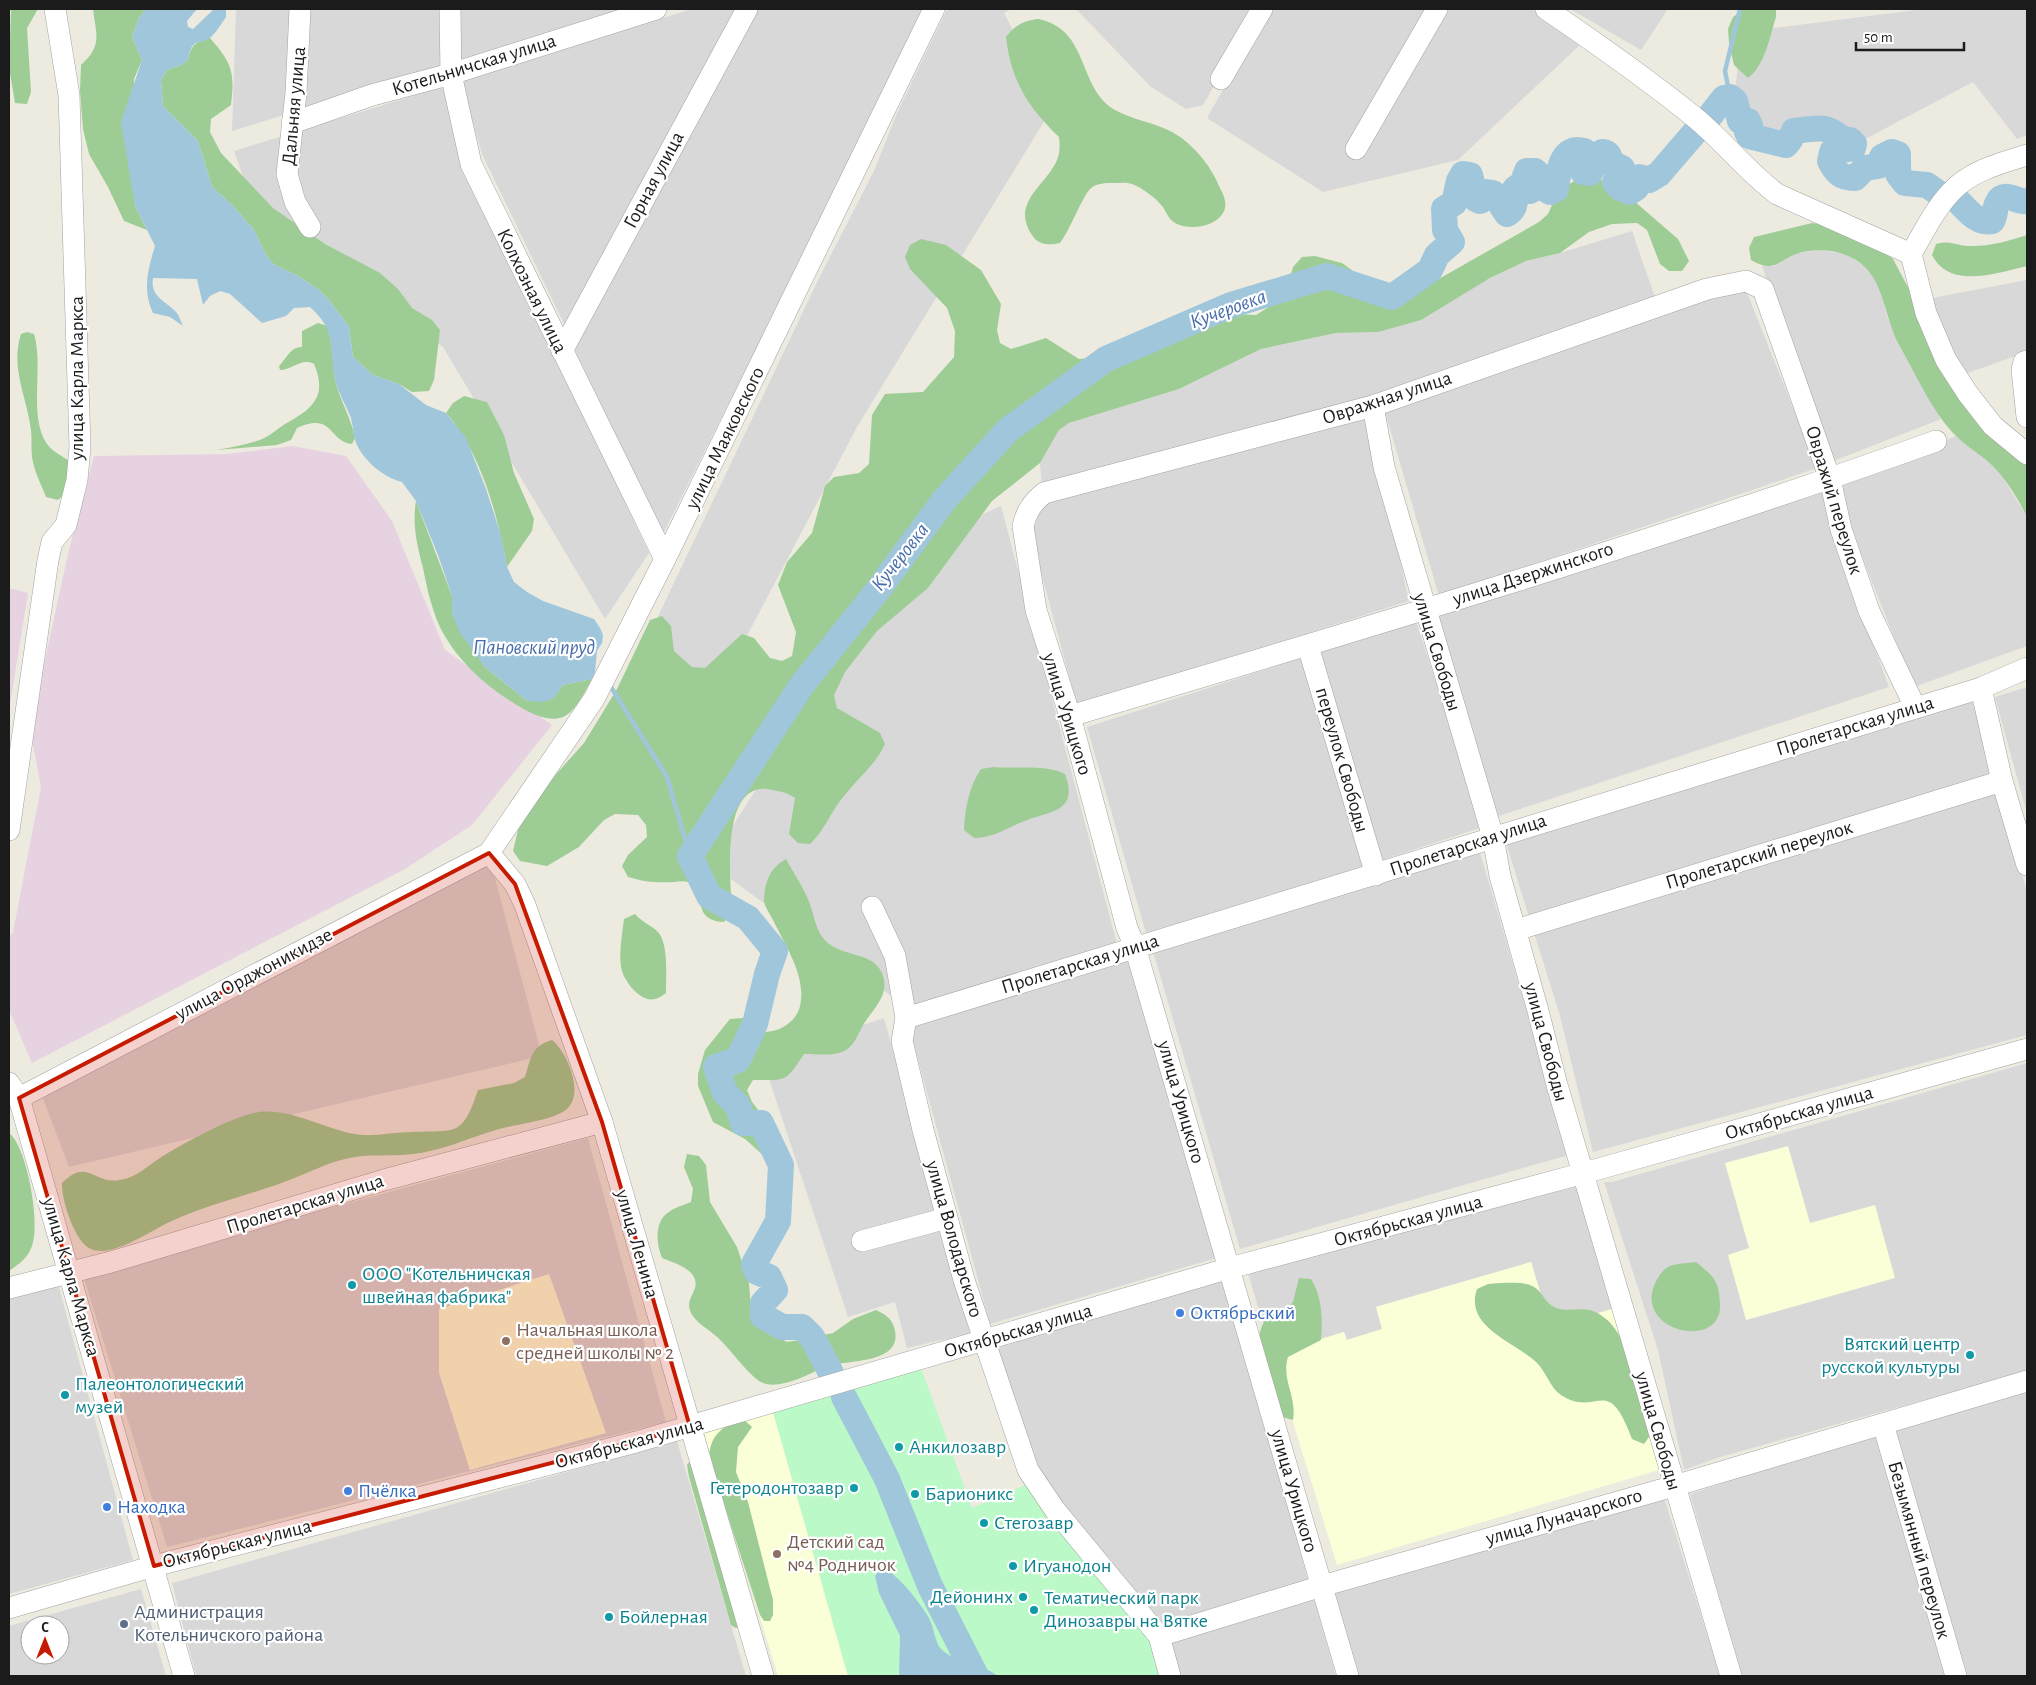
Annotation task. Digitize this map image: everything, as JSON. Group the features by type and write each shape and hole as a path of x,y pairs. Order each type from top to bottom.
{"street":[{"name":"улица Карла Маркса","path":"9,830 48,560 52,542 66,525 77,480 80,447 69,95 55,9"},
{"name":"Дальняя улица","path":"300,9 287,174 295,202 310,227"},
{"name":"Колхозная улица","path":"450,9 450,74 470,164 665,559"},
{"name":"Котельничская улица","path":"292,123 372,95 450,74 600,18 656,9"},
{"name":"Горная улица","path":"562,351 747,9"},
{"name":"улица Маяковского","path":"489,853 594,700 934,9"},
{"path":"1221,79 1262,9"},
{"path":"1356,149 1437,9"},
{"path":"1546,9 1592,40 1694,117 1759,181 1777,194 1911,254"},
{"path":"2027,155 1979,172 1962,182 1951,192 1938,209 1911,254 1926,313 1946,360 1968,394 1993,426 2027,454"},
{"name":"Овражная улица","path":"1023,526 1025,515 1034,501 1044,493 1373,406 1706,289 1746,281 1763,289"},
{"name":"Овражий переулок","path":"1763,289 1830,479 1841,529 1869,611 1915,707"},
{"path":"2027,361 2024,362 2022,370 2027,417"},
{"name":"улица Свободы","path":"1373,406 1384,467 1424,610 1493,837 1500,876 1557,1085 1731,1676"},
{"name":"улица Дзержинского","path":"1070,716 1424,610 1830,479 1936,441"},
{"name":"улица Урицкого","path":"1023,526 1036,610 1070,716 1127,928 1135,947 1230,1268 1348,1676"},
{"name":"переулок Свободы","path":"1308,646 1376,875"},
{"name":"Пролетарская улица","path":"906,1018 1981,688 2027,668"},
{"path":"1981,688 2002,781 2026,857"},
{"name":"Пролетарский переулок","path":"1516,930 2002,781"},
{"name":"улица Орджоникидзе","path":"14,1090 489,853"},
{"name":"улица Ленина","path":"489,853 516,884 525,905 602,1122 763,1676"},
{"name":"улица Володарского","path":"872,907 895,956 906,1018 902,1041 922,1130 984,1341 1028,1470 1039,1488 1159,1636 1170,1676"},
{"name":"Октябрьская улица","path":"9,1608 154,1566 690,1427 1230,1268 1584,1173 2027,1049"},
{"name":"улица Карла Маркса","path":"14,1090 70,1273 184,1676"},
{"name":"Пролетарская улица","path":"9,1288 70,1273 384,1180 602,1122"},
{"path":"862,1241 947,1218"},
{"name":"улица Луначарского","path":"1159,1636 1322,1586 1674,1486 2027,1381"},
{"name":"Безымянный переулок","path":"1883,1424 1956,1676"}],"highlighted area":[{"path":"489,853 515,884 602,1122 690,1427 154,1566 19,1098"}],"shaded area":[{"path":"236,9 443,9 441,66 232,131"},
{"path":"458,9 630,9 456,61"},
{"path":"692,9 736,9 567,330 482,154 461,80"},
{"path":"756,9 926,9 663,534 573,346"},
{"path":"947,9 1011,9 1004,13 1053,107 857,427 700,725 631,673 820,276 874,171 897,113"},
{"path":"1076,9 1258,9 1203,105 1186,109 1151,87"},
{"path":"1268,9 1531,9 1582,43 1458,160 1323,192 1207,118"},
{"path":"1570,9 1668,9 1641,50"},
{"path":"1924,9 2027,9 2027,135 2017,139 1973,82 1850,147 1731,123 1742,32"},
{"path":"445,86 464,164 649,553 605,619 443,347 260,225 234,151"},
{"path":"1632,231 1656,300 1375,397 1042,488 1040,463 1059,430 1069,423 1179,389 1261,349 1336,333 1378,332 1526,261 1560,253"},
{"path":"1823,250 1848,255 1869,269 1881,291 1887,316 1897,341 1941,419 1831,462 1762,266 1774,266 1798,253"},
{"path":"2027,280 2027,352 1965,374 1947,346 1932,298"},
{"path":"1744,285 1817,468 1439,596 1383,405"},
{"path":"1368,413 1409,601 1077,706 1023,505"},
{"path":"1956,436 1986,459 2002,476 2027,517 2027,646 1914,687 1834,487"},
{"path":"293,446 346,456 392,521 445,650 552,725 472,825 405,869 32,1063 9,1010 9,937 13,932 41,787 30,729 68,554 94,456 226,454"},
{"path":"1826,486 1851,585 1889,687 1496,817 1434,615"},
{"path":"1001,506 1117,944 913,1012 709,863 823,685 947,530"},
{"path":"9,588 28,593 9,711"},
{"path":"1416,621 1483,827 1146,933 1087,727"},
{"path":"2027,687 2027,814 1995,697"},
{"path":"1972,701 2027,891 2027,1035 1593,1152 1560,1016 1506,843"},
{"path":"1479,849 1569,1155 1240,1249 1153,951"},
{"path":"491,863 542,1056 69,1167 42,1096"},
{"path":"1129,957 1220,1257 990,1324 908,1023"},
{"path":"884,1018 972,1333 907,1348 895,1302 848,1317 762,1058"},
{"path":"2027,1063 2027,1371 1720,1457 1684,1470 1658,1350 1604,1182 1612,1182"},
{"path":"588,1138 666,1422 167,1547 83,1275"},
{"path":"1788,1146 1810,1223 1875,1205 1895,1278 1746,1320 1728,1255 1749,1248 1725,1163"},
{"path":"1581,1182 1612,1309 1550,1327 1531,1262 1376,1307 1383,1329 1347,1340 1344,1332 1272,1354 1248,1273"},
{"path":"1531,1262 1551,1327 1612,1309 1659,1470 1337,1565 1272,1354 1344,1332 1347,1340 1382,1329 1376,1307"},
{"name":"Начальная школа средней школы № 2","path":"549,1274 606,1433 470,1470 439,1373 439,1309"},
{"path":"57,1280 133,1560 9,1594 9,1295"},
{"path":"1225,1280 1308,1580 1160,1626 1043,1479 996,1348"},
{"path":"2027,1390 2027,1676 1742,1676 1690,1494 1829,1448"},
{"name":"Детский сад №4 Родничок","path":"773,1412 848,1676 778,1676 703,1431"},
{"path":"677,1441 746,1676 196,1676 172,1583"},
{"path":"1664,1497 1720,1676 1358,1676 1334,1592"},
{"path":"141,1589 166,1676 9,1676 9,1626 20,1623 20,1665 70,1665 70,1615 48,1615"},
{"path":"1314,1599 1336,1676 1174,1676 1166,1641"}],"green space":[{"path":"11,9 38,9 27,28 31,92 27,104 15,103 9,67"},
{"path":"93,9 146,9 139,18 132,37 142,60 134,79 133,185 135,206 147,230 124,221 108,187 89,154 83,129 80,91 81,65 93,51 96,39"},
{"path":"1744,9 1776,10 1776,17 1763,58 1754,73 1748,78 1734,65 1728,29 1733,17"},
{"path":"1038,19 1055,25 1067,34 1075,46 1094,88 1103,100 1121,113 1176,134 1199,154 1216,179 1224,197 1224,210 1219,218 1214,222 1201,226 1187,227 1175,223 1152,196 1140,188 1127,183 1104,183 1094,186 1088,192 1060,243 1045,244 1035,239 1026,223 1025,213 1027,204 1057,160 1060,149 1059,137 1038,115 1023,92 1012,67 1006,37 1020,24"},
{"path":"210,38 223,54 232,76 231,105 211,119 210,132 221,153 273,208 325,244 380,273 398,289 412,308 432,320 440,330 434,380 429,391 412,392 399,384 373,375 353,357 349,327 329,300 319,290 298,276 273,264 266,255 254,230 233,206 212,187 198,141 163,106 161,80 167,70 181,65 188,60 195,44"},
{"path":"1581,177 1607,181 1619,188 1678,239 1689,261 1682,271 1669,271 1660,264 1647,230 1637,223 1612,224 1589,232 1560,253 1526,261 1490,278 1421,320 1378,332 1336,333 1261,349 1179,389 1069,423 1059,430 1040,463 992,501 928,588 877,631 845,672 834,695 837,708 880,733 885,744 872,764 839,802 815,839 810,844 798,843 789,834 795,798 789,794 767,789 752,792 741,802 731,839 730,881 732,912 724,922 707,917 703,912 695,888 687,882 651,882 628,877 622,866 628,855 647,837 646,825 638,815 615,814 604,820 579,847 547,866 520,861 513,851 519,826 542,790 584,743 617,689 650,620 662,616 671,626 674,651 692,667 705,668 742,634 754,638 770,658 782,661 792,656 796,632 778,585 787,562 812,533 825,486 834,477 859,473 869,464 872,415 885,394 923,392 954,357 955,331 947,308 910,269 905,257 910,245 921,239 946,245 981,270 1001,304 997,330 1000,343 1011,349 1046,338 1079,359 1104,357 1183,317 1209,313 1256,315 1280,300 1287,290 1293,267 1302,257 1315,256 1342,263 1353,271 1367,294 1379,298 1414,293 1539,222 1548,214 1558,191"},
{"path":"1812,223 1825,225 1873,244 1893,259 1911,293 2027,462 2027,517 2004,479 1985,459 1955,435 1924,392 1893,333 1876,282 1860,263 1848,256 1824,250 1799,253 1771,266 1759,264 1751,260 1749,248 1754,237"},
{"path":"2027,235 2027,266 1989,275 1962,276 1950,272 1940,266 1932,255 1936,244 1949,243 1983,246"},
{"path":"318,323 327,326 329,332 335,379 355,438 352,444 345,442 324,425 318,423 297,428 291,440 277,445 216,450 265,438 303,413 315,401 319,385 314,364 305,362 280,370 279,366 294,349 302,347 302,331"},
{"path":"27,332 34,334 37,347 37,406 41,433 49,447 69,461 68,491 58,500 46,497 32,457 31,430 20,382 17,358 21,334"},
{"path":"464,396 487,402 504,435 514,473 534,519 532,531 507,567 499,527 478,465 469,446 446,413 453,403"},
{"path":"416,501 452,596 452,614 485,667 527,701 552,699 563,685 592,679 577,704 565,716 555,719 543,717 527,711 508,700 469,668 448,641 434,612 419,551 415,518"},
{"path":"993,767 1040,768 1065,774 1068,797 1065,804 1051,813 1022,822 993,835 974,838 964,830 968,798 973,783 981,769"},
{"path":"786,859 806,894 823,938 836,948 868,959 874,963 879,968 885,984 878,1004 853,1043 846,1050 833,1054 804,1054 793,1070 784,1078 753,1080 747,1090 752,1102 776,1133 774,1150 764,1156 745,1139 713,1122 698,1086 698,1074 705,1050 730,1019 743,1018 752,1029 767,1032 774,1031 788,1024 798,1013 801,995 798,973 764,900 769,876"},
{"path":"635,914 657,931 661,936 665,951 666,993 655,999 644,998 638,994 622,972 621,949 624,919"},
{"path":"552,1040 563,1053 572,1072 574,1083 573,1101 568,1108 554,1116 496,1130 424,1152 404,1155 362,1156 338,1161 278,1184 188,1214 110,1250 100,1251 85,1245 70,1220 62,1183 71,1176 78,1172 85,1172 104,1179 126,1179 197,1137 248,1114 259,1112 286,1113 337,1130 362,1135 439,1131 456,1128 467,1117 478,1090 514,1083 525,1077 536,1049"},
{"path":"9,1133 16,1141 27,1169 35,1221 32,1246 28,1254 9,1271"},
{"path":"687,1154 699,1156 706,1165 710,1202 737,1247 749,1283 751,1309 765,1330 787,1342 799,1340 833,1333 853,1319 876,1310 889,1318 894,1327 895,1342 889,1350 880,1356 831,1365 801,1378 775,1385 756,1379 713,1333 693,1317 689,1303 695,1288 694,1276 685,1268 662,1258 660,1252 658,1233 664,1216 671,1210 691,1202 693,1189 684,1167"},
{"path":"1696,1262 1711,1275 1718,1289 1720,1303 1718,1318 1709,1327 1696,1331 1682,1330 1668,1325 1657,1315 1652,1302 1654,1286 1662,1273 1670,1266"},
{"path":"1299,1278 1311,1279 1315,1286 1321,1308 1322,1332 1321,1340 1288,1357 1286,1373 1293,1403 1293,1420 1282,1417 1265,1373 1259,1340 1262,1326 1270,1316 1285,1311 1293,1302"},
{"path":"1488,1284 1530,1285 1538,1290 1551,1305 1558,1309 1590,1310 1595,1312 1607,1320 1618,1332 1633,1366 1651,1434 1644,1444 1632,1439 1616,1407 1601,1400 1574,1401 1561,1395 1536,1362 1493,1332 1484,1323 1478,1313 1475,1302 1477,1289"},
{"path":"920,1365 972,1508 1025,1485 1159,1651 1166,1676 848,1676 773,1412"},
{"path":"736,1419 743,1419 752,1427 738,1447 736,1472 748,1502 773,1600 773,1615 770,1621 764,1621 760,1615 709,1458 711,1445 716,1435"},
{"path":"691,1460 742,1626 736,1628 731,1625 689,1477 687,1465"}],"water":[{"name":"Пановский пруд","path":"146,9 197,9 187,21 188,27 193,29 214,9 226,9 226,17 211,37 194,44 188,60 181,65 167,70 161,80 163,106 198,141 212,187 233,206 254,230 266,255 273,264 298,276 319,290 329,300 349,327 353,357 373,375 399,384 426,405 446,413 466,438 486,489 501,535 507,567 514,582 543,601 594,619 600,628 603,635 602,643 597,651 595,672 592,679 563,685 553,699 542,702 527,701 485,667 460,633 452,614 452,596 416,501 402,482 395,480 374,467 358,447 354,437 351,418 335,379 328,332 319,316 310,307 294,308 286,316 262,323 230,294 220,291 210,296 203,305 197,279 153,278 156,294 176,312 183,326 170,317 153,313 148,296 147,280 155,246 135,206 121,122 142,60 132,37 139,18"},
{"path":"886,1569 910,1591 920,1604 929,1618 942,1650 949,1655 998,1676 899,1676 900,1636 879,1593 875,1576 879,1570"}],"waterway":[{"path":"1730,97 1725,71 1740,9"},
{"name":"Кучеровка","path":"1710,116 1724,98 1730,97 1735,101 1740,121 1748,121 1750,125 1747,132 1749,136 1786,145 1794,131 1818,128 1829,130 1843,139 1850,140 1854,144 1853,148 1832,152 1830,161 1834,169 1843,176 1855,178 1865,168 1878,166 1882,157 1892,152 1898,154 1898,174 1905,183 1927,185 1941,195"},
{"name":"Кучеровка","path":"831,1373 812,1337 802,1327 782,1327 763,1316 763,1303 775,1290 769,1277 757,1272 754,1264 778,1221 781,1165 761,1123 743,1123 738,1106 725,1093 716,1067 738,1060 755,1024 767,974 775,951 748,918 709,896 690,856 802,685 878,590 945,499 1008,430 1106,359 1231,305 1327,276 1392,297 1430,270 1437,255 1452,242 1445,230 1444,209 1454,203 1459,181 1463,174 1470,175 1476,199 1480,201 1486,192 1493,193 1507,214 1514,206 1515,189 1519,186 1530,191 1533,189 1532,183 1525,176 1527,171 1535,171 1540,176 1542,187 1550,192 1556,189 1562,162 1570,152 1576,150 1584,151 1581,169 1583,172 1590,173 1596,156 1605,152 1608,154 1611,163 1622,168 1615,182 1620,188 1630,192 1636,188 1639,177 1649,180 1659,174 1696,131"},
{"name":"Кучеровка","path":"1958,201 1973,216 1982,221 1992,221 1997,204 2004,197 2027,201"},
{"path":"611,687 667,777 690,856"},
{"path":"844,1397 887,1479 930,1586 976,1676"}],"place":[{"name":"ООО \"Котельничская швейная фабрика\"","path":"352,1285"},
{"name":"Октябрьский","path":"1180,1313"},
{"name":"Начальная школа средней школы № 2","path":"506,1341"},
{"name":"Вятский центр русской культуры","path":"1970,1355"},
{"name":"Палеонтологический музей","path":"65,1395"},
{"name":"Анкилозавр","path":"899,1447"},
{"name":"Гетеродонтозавр","path":"854,1488"},
{"name":"Пчёлка","path":"348,1491"},
{"name":"Барионикс","path":"915,1494"},
{"name":"Находка","path":"107,1507"},
{"name":"Стегозавр","path":"984,1523"},
{"name":"Детский сад №4 Родничок","path":"777,1554"},
{"name":"Игуанодон","path":"1013,1566"},
{"name":"Дейонинх","path":"1023,1597"},
{"name":"Тематический парк Динозавры на Вятке","path":"1034,1610"},
{"name":"Бойлерная","path":"609,1617"},
{"name":"Администрация Котельничского района","path":"124,1624"}]}
